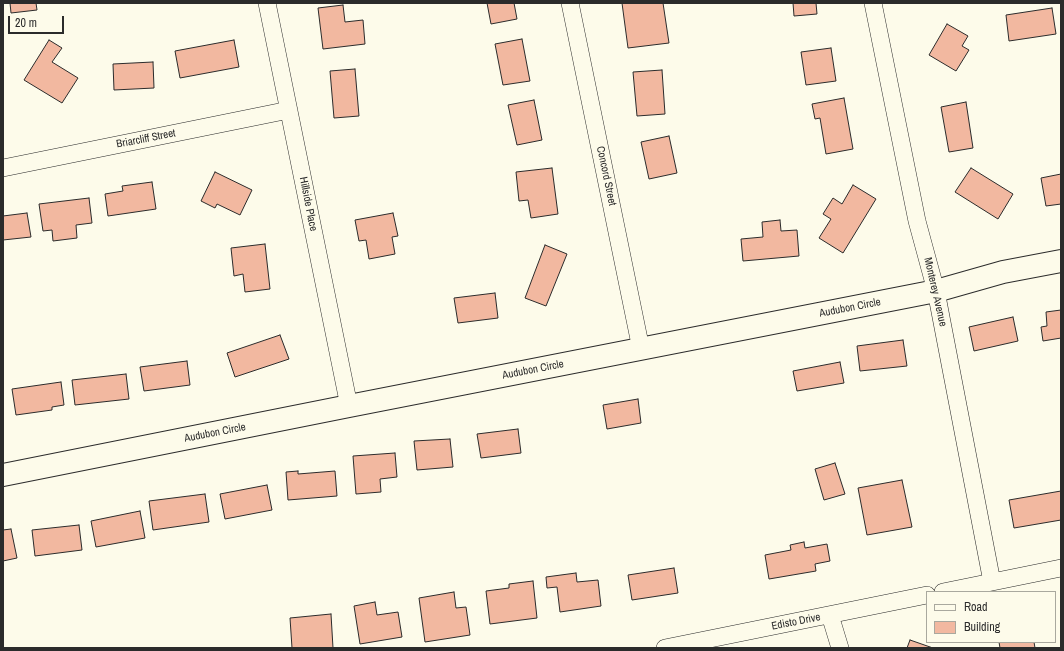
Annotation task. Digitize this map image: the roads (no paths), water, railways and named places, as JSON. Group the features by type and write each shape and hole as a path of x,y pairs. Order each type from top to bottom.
{"street":[{"name":"Hillside Place","path":"267,3 349,406"},
{"name":"Concord Street","path":"570,3 642,349"},
{"name":"Monterey Avenue","path":"873,3 918,221 936,291 992,582"},
{"name":"Briarcliff Street","path":"3,168 289,110"},
{"name":"Audubon Circle","path":"3,475 936,291 1003,272 1061,261"},
{"path":"948,591 1061,568"},
{"name":"Edisto Drive","path":"665,648 926,595"},
{"path":"830,615 840,648"}]}
